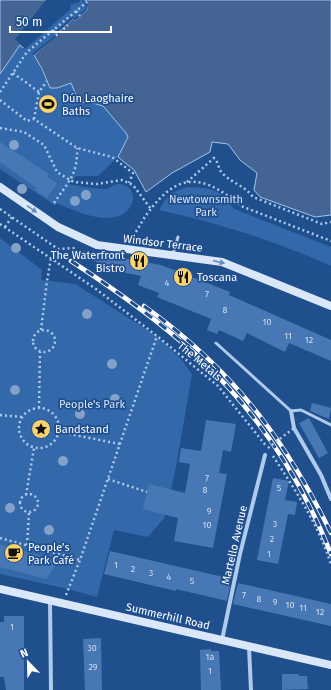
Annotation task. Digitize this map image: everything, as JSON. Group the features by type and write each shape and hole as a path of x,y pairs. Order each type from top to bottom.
{"main road":[{"name":"Windsor Terrace","path":"0,188 58,227 97,245 173,254 222,262 331,306"},
{"name":"Summerhill Road","path":"0,589 50,599 249,647 331,665"}],"street":[{"path":"291,411 294,428 321,475 331,499"},
{"name":"Martello Avenue","path":"222,640 240,554 265,455"},
{"path":"50,599 51,690"},
{"path":"249,647 251,690"}],"lane":[{"path":"173,254 178,237"},
{"path":"216,343 291,411 301,410 331,425"}],"path":[{"path":"0,92 27,52 87,2"},
{"path":"76,11 80,16"},
{"path":"53,30 57,35 68,25"},
{"path":"13,73 39,92"},
{"path":"34,119 39,92 47,81"},
{"path":"0,100 27,121 34,119"},
{"path":"34,119 76,148 112,157 133,173 129,183"},
{"path":"0,128 24,132 44,145 56,172 70,180 74,182 97,184 122,180 133,185 151,209"},
{"path":"54,203 74,175 77,160 76,148"},
{"path":"187,182 214,158 217,160 221,173 248,190 253,197 322,224 331,222"},
{"path":"125,249 151,209 172,187 187,182 201,182 215,187 241,206 331,241"},
{"path":"0,209 58,249 68,249"},
{"path":"5,227 12,217"},
{"name":"The Metals","path":"0,224 96,289 218,386 268,448 300,498 314,525 331,565"},
{"path":"55,262 58,249"},
{"path":"41,330 51,258"},
{"path":"41,330 45,330 52,333 55,344 51,350 40,352 34,348 32,341 35,334 41,330"},
{"path":"64,603 157,336"},
{"path":"38,408 40,352"},
{"path":"38,408 46,409 52,413 58,421 59,432 55,441 51,445 40,449 34,448 24,442 20,436 19,423 22,417 26,412 38,408"},
{"path":"0,415 22,417"},
{"path":"268,448 294,428"},
{"path":"59,432 120,444"},
{"path":"30,513 23,510 20,504 22,498 26,495 34,448"},
{"path":"108,479 147,492"},
{"path":"26,495 33,495 37,498 38,502 37,508 30,513 27,546"},
{"path":"0,538 80,560"}],"green space":[{"name":"Dún Laoghaire Baths","path":"84,0 88,8 34,55 50,88 57,88 71,83 79,102 93,103 103,106 128,137 118,157 98,176 76,176 69,184 105,189 121,184 129,188 133,197 130,207 126,212 115,217 107,218 92,216 77,212 56,203 56,206 0,169 0,74 20,44 71,2"},
{"name":"Newtownsmith Park","path":"188,187 204,188 218,192 237,210 331,247 331,266 268,241 203,221 159,210 170,195"},
{"name":"People's Park","path":"0,238 42,270 41,280 75,284 157,336 181,359 192,374 176,467 165,517 148,537 114,530 97,597 0,574"}],"shaded area":[{"path":"0,0 78,0 71,2 23,48 20,45 0,74"},
{"path":"84,0 331,0 331,215 315,217 260,197 254,190 257,173 240,160 228,144 212,142 210,152 172,173 146,192 134,170 118,157 128,137 126,133 103,106 93,103 79,102 71,83 57,88 50,88 34,55 59,34 58,32 73,19 75,21 87,10 87,2"}],"pier":[{"path":"46,0 80,0 79,2 70,5 71,9 25,49 15,39"},
{"path":"82,0 88,4 87,10 75,21 73,19 58,32 60,34 34,55 32,54 57,34 56,31 72,17 75,18 86,9 86,4"}],"building":[{"path":"0,142 49,174 47,177 57,183 47,198 35,190 37,188 0,162"},
{"path":"80,251 106,253 106,255 161,265 230,292 229,295 331,340 331,361 289,343 285,352 247,333 243,341 219,330 217,334 207,330 211,319 157,297 159,293 138,285 141,276 117,271 104,263 104,267"},
{"path":"312,403 331,408 329,419 310,411"},
{"path":"309,418 328,453 319,458 299,423"},
{"path":"206,420 236,424 231,452 223,450 219,473 227,474 213,548 174,541 178,518 143,509 149,484 185,493 190,464 179,462 181,448 201,451"},
{"path":"273,478 289,481 285,500 297,502 295,515 288,514 278,564 257,560"},
{"path":"0,545 57,560 54,568 46,579 0,567"},
{"path":"110,551 228,578 227,580 231,581 227,601 104,574"},
{"path":"238,583 331,604 331,626 233,604"},
{"path":"4,616 24,616 24,690 6,690 4,677 0,677 0,622 4,622"},
{"path":"101,638 102,690 85,690 83,639"},
{"path":"211,649 211,651 219,651 221,690 201,690 200,650"},
{"path":"282,674 299,674 299,676 307,676 308,689 282,690"}],"railway":[{"path":"71,261 166,329 217,375 256,421 291,472 306,498 331,554"},
{"path":"144,306 204,355 253,407 294,466 331,533"}],"place":[{"name":"Dún Laoghaire Baths","path":"48,104"},
{"name":"The Waterfront Bistro","path":"139,261"},
{"name":"Toscana","path":"183,277"},
{"name":"Bandstand","path":"41,429"},
{"name":"People’s Park Café","path":"14,553"}]}
